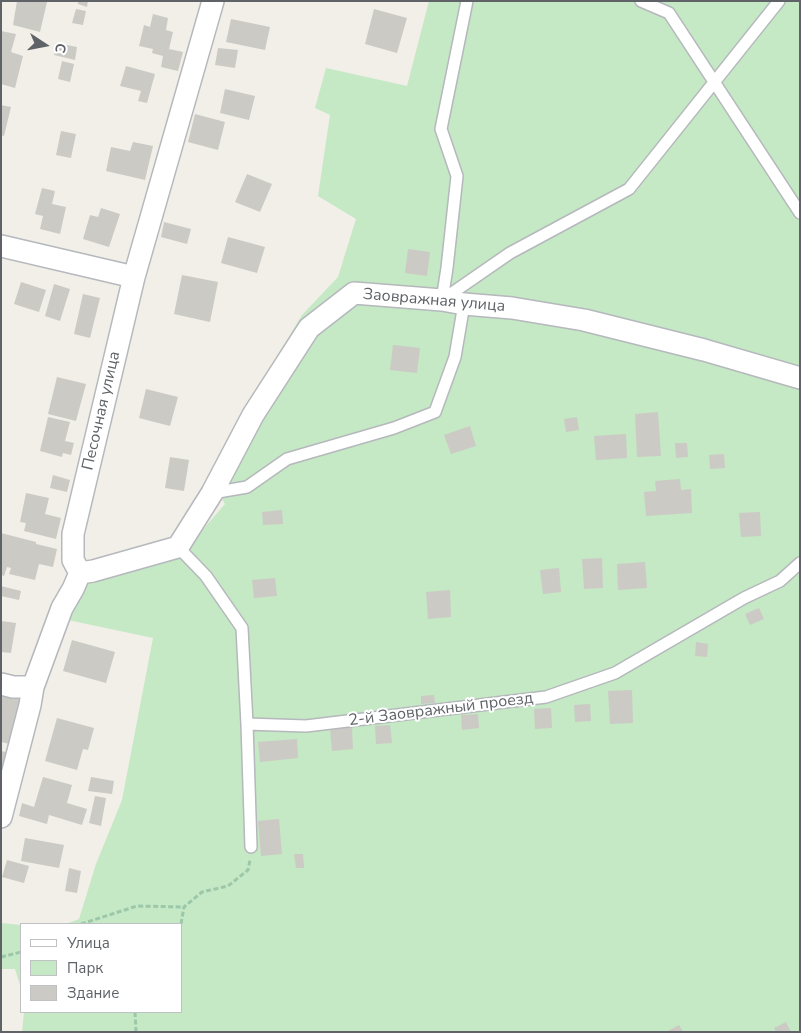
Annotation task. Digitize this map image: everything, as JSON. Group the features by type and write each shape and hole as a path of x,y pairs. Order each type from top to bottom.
{"street":[{"name":"Песочная улица","path":"80,573 73,560 73,534 134,277 213,1"},
{"path":"1,246 134,277"},
{"name":"Заовражная улица","path":"178,547 212,493 253,415 309,328 354,293 512,308 584,320 704,350 800,378"},
{"path":"1,817 33,687 62,608 74,588 80,573 178,547"},
{"path":"1,684 13,687 33,687"}],"lane":[{"path":"442,300 457,176 441,129 467,1"},
{"path":"641,1 669,13 800,213"},
{"path":"442,300 510,253 630,189 779,1"},
{"path":"212,493 247,487 287,459 394,428 435,412 456,357 464,304"},
{"path":"178,547 206,576 242,628 252,847"},
{"name":"2-й Заовражный проезд","path":"247,724 306,726 546,697 615,673 744,598 780,581 800,563"}],"path":[{"path":"181,923 184,907 202,892 228,886 248,870 252,847"},
{"path":"84,923 137,906 184,907"},
{"path":"1,957 20,952"},
{"path":"136,1013 136,1031 139,1032"}],"green space":[{"path":"429,1 800,1 800,1032 22,1032 24,1013 182,1013 182,923 69,923 79,919 96,864 122,800 153,638 68,620 85,584 97,577 179,557 225,504 211,480 246,407 302,315 338,277 356,219 318,196 330,115 315,108 326,68 407,86"},
{"path":"1,923 20,925 20,985 15,969 1,969"}],"building":[{"path":"17,1 47,2 40,32 13,25"},
{"path":"78,1 88,1 87,7 78,4"},
{"path":"76,9 86,11 83,25 72,23"},
{"path":"374,9 407,18 397,53 365,44"},
{"path":"153,14 168,18 166,30 173,32 169,49 183,52 178,71 161,67 163,56 152,53 153,49 139,46 144,25 150,27"},
{"path":"231,19 270,27 265,50 226,42"},
{"path":"1,31 16,34 11,52 23,56 15,88 1,84"},
{"path":"57,43 77,47 75,60 54,55"},
{"path":"218,48 238,50 235,68 215,65"},
{"path":"62,61 74,64 70,82 58,79"},
{"path":"126,66 155,74 147,103 138,101 141,91 120,86"},
{"path":"225,89 255,96 249,120 220,113"},
{"path":"1,105 11,107 4,136 1,135"},
{"path":"195,114 225,122 218,150 188,142"},
{"path":"61,131 76,134 71,158 56,155"},
{"path":"133,142 153,146 145,180 106,171 111,147 130,151"},
{"path":"247,174 272,184 260,212 235,202"},
{"path":"42,188 55,191 52,204 66,207 60,234 40,229 43,216 35,214"},
{"path":"101,208 120,214 109,247 83,239 90,215 98,217"},
{"path":"164,222 191,229 187,244 161,237"},
{"path":"228,237 265,247 257,273 221,263"},
{"path":"408,249 430,252 427,276 405,273"},
{"path":"182,275 218,282 210,322 174,314"},
{"path":"21,282 46,290 39,312 14,304"},
{"path":"54,284 70,289 60,321 45,316"},
{"path":"83,294 100,298 90,338 74,334"},
{"path":"393,345 420,348 417,373 390,370"},
{"path":"57,377 86,384 76,421 48,414"},
{"path":"146,389 178,397 170,426 139,418"},
{"path":"658,412 661,456 637,457 635,414"},
{"path":"48,417 70,422 65,441 74,443 71,455 63,453 62,457 40,451"},
{"path":"577,417 579,430 566,432 564,419"},
{"path":"470,426 476,446 451,454 444,435"},
{"path":"626,434 627,458 596,460 594,436"},
{"path":"675,443 687,443 688,457 676,458"},
{"path":"724,454 725,468 710,469 709,455"},
{"path":"170,457 189,460 184,491 165,488"},
{"path":"53,475 70,480 67,492 50,488"},
{"path":"680,479 681,490 691,489 692,513 646,516 644,492 656,491 655,481"},
{"path":"26,493 49,498 45,514 61,518 56,539 24,531 26,523 20,522"},
{"path":"282,510 283,524 263,525 262,512"},
{"path":"760,512 761,536 741,537 739,513"},
{"path":"1,533 57,549 53,567 39,564 35,580 9,574 11,568 7,567 4,576 1,575"},
{"path":"602,558 603,588 584,589 582,559"},
{"path":"645,562 647,588 618,590 617,564"},
{"path":"559,568 561,592 543,594 540,570"},
{"path":"275,578 277,596 254,598 252,580"},
{"path":"1,586 21,591 19,600 1,596"},
{"path":"450,590 451,617 428,619 426,592"},
{"path":"759,608 764,619 750,625 745,614"},
{"path":"1,621 16,623 11,653 1,652"},
{"path":"72,640 115,652 106,683 63,671"},
{"path":"696,642 708,644 707,657 695,656"},
{"path":"632,690 633,723 610,724 608,691"},
{"path":"1,693 20,697 10,744 1,742"},
{"path":"434,695 435,703 421,704 421,696"},
{"path":"590,704 591,721 575,722 574,705"},
{"path":"551,708 552,728 535,729 534,709"},
{"path":"478,714 479,728 462,730 461,715"},
{"path":"57,718 94,728 88,750 83,749 77,770 45,761"},
{"path":"390,725 392,743 376,744 375,726"},
{"path":"352,727 353,749 332,751 330,729"},
{"path":"297,739 298,758 260,762 258,742"},
{"path":"1,751 6,752 2,770 1,770"},
{"path":"43,777 72,785 67,803 87,809 82,825 49,815 47,824 19,816 22,803 34,807"},
{"path":"91,777 114,781 112,794 88,791"},
{"path":"95,796 106,798 101,826 89,823"},
{"path":"279,819 282,854 261,856 258,821"},
{"path":"25,838 64,845 59,868 21,861"},
{"path":"294,854 303,854 304,868 296,868"},
{"path":"7,860 29,866 24,883 2,877"},
{"path":"69,868 81,871 77,893 65,891"},
{"path":"786,1022 791,1032 776,1032 774,1028"},
{"path":"679,1025 683,1032 666,1032"}]}
